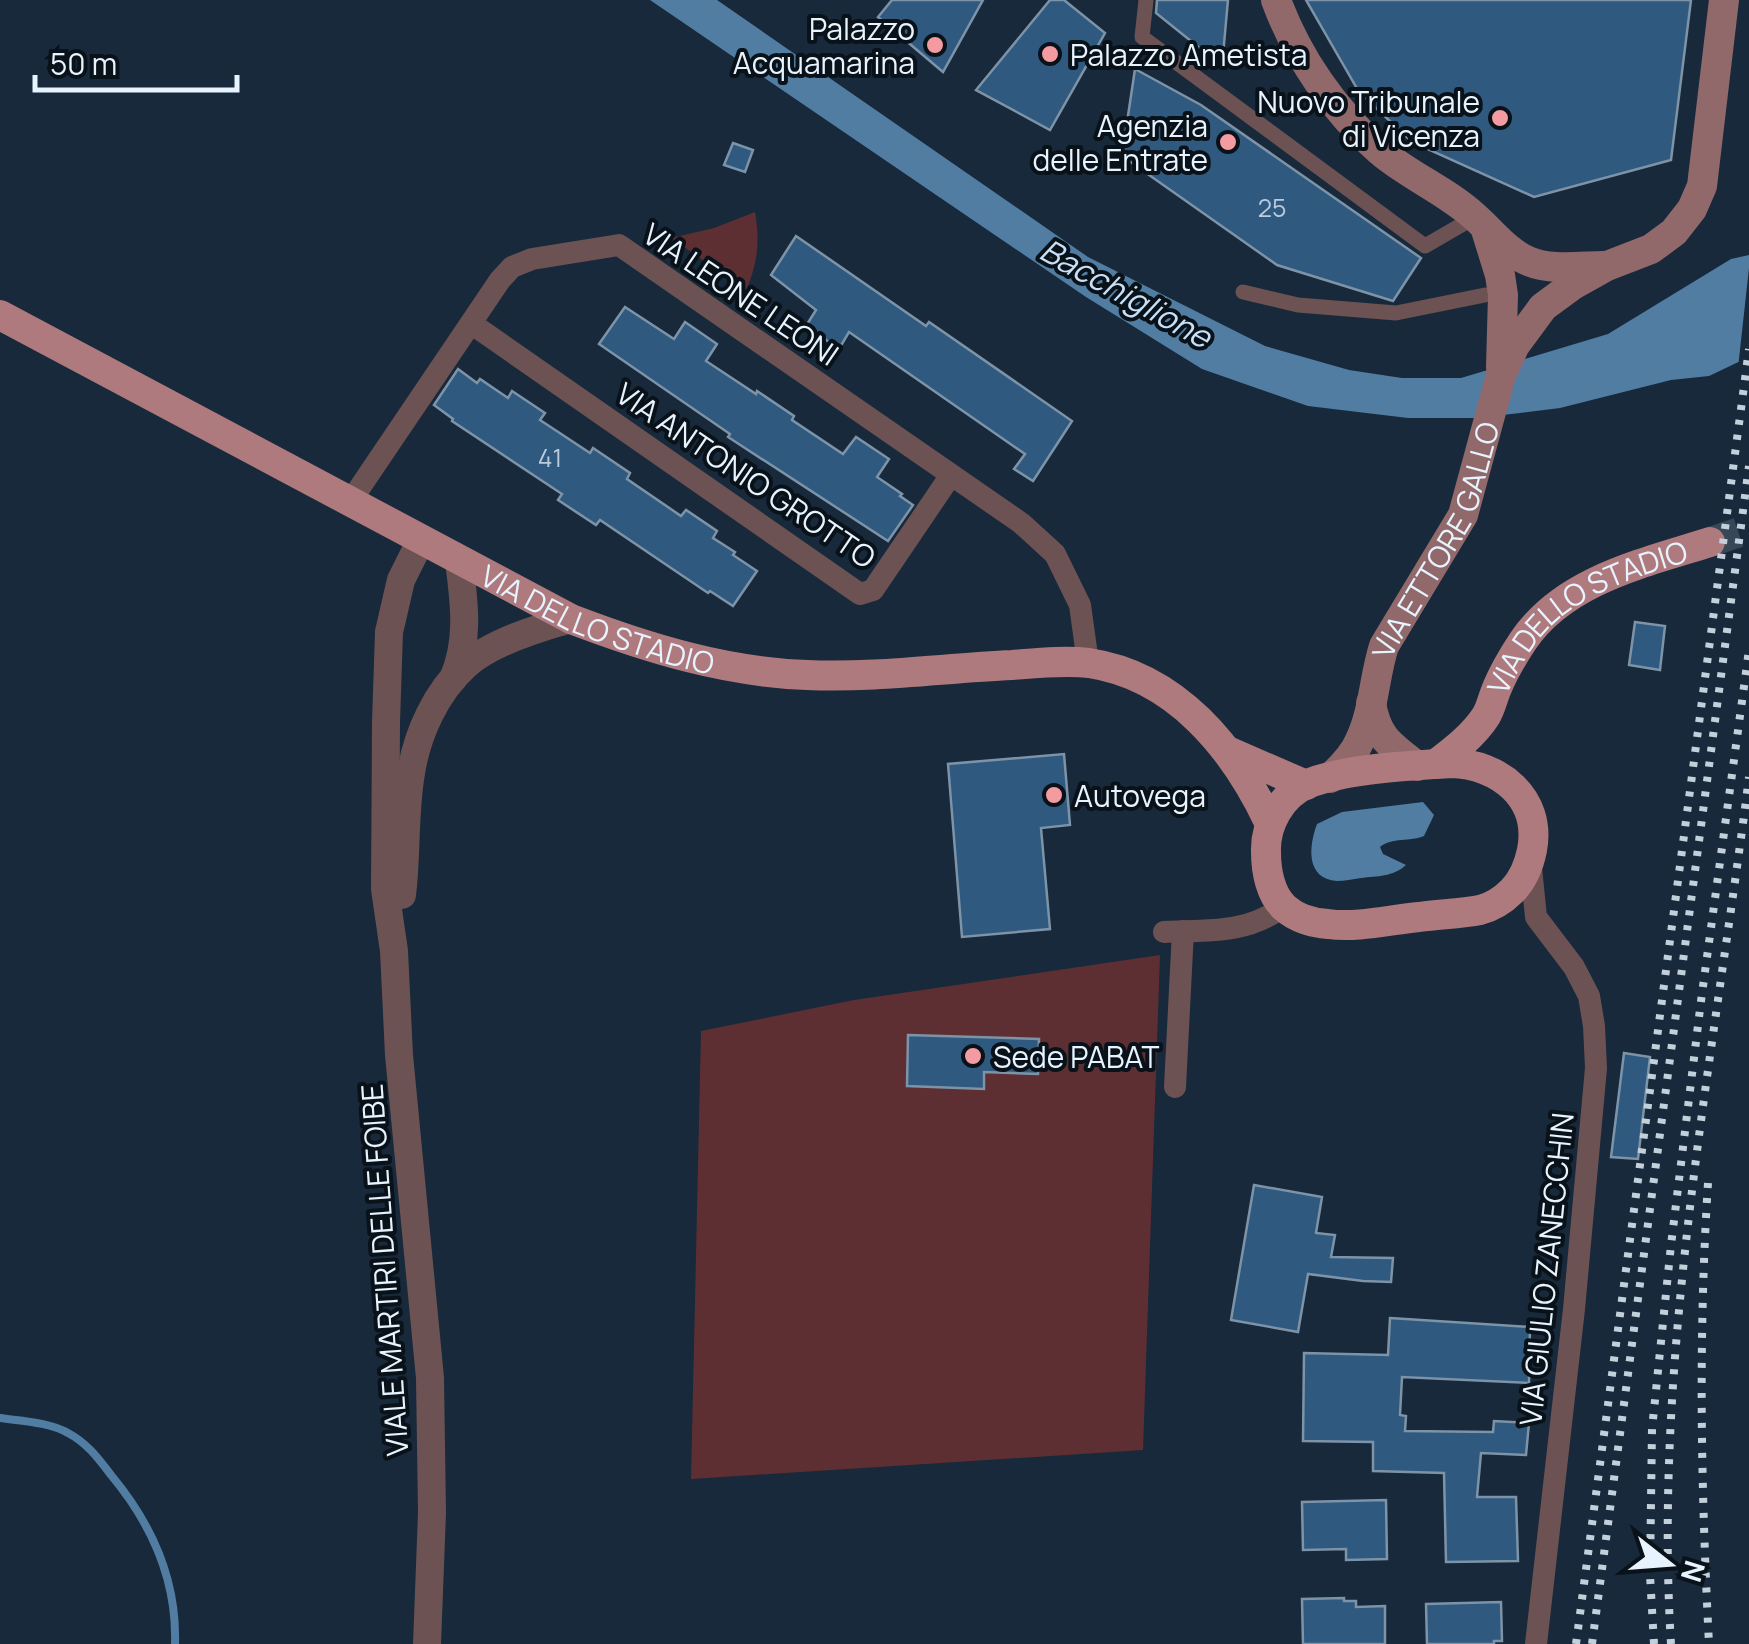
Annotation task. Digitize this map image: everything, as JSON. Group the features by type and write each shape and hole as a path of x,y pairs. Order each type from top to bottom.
{"main road":[{"path":"1276,0 1306,61 1345,116 1382,152 1526,260 1539,265 1607,266"},
{"path":"1509,342 1543,307 1573,285 1651,248 1674,232 1692,209 1702,186 1724,0"},
{"name":"VIA ETTORE GALLO","path":"1318,781 1348,760 1361,740 1384,646 1463,515 1475,476 1509,342 1500,274 1480,222"},
{"name":"VIA DELLO STADIO","path":"0,315 571,619 646,647 768,673 861,675 1088,663 1121,672 1182,704 1230,752 1270,822"},
{"name":"VIA DELLO STADIO","path":"1426,765 1457,748 1486,716 1510,660 1525,637 1570,594 1630,568 1710,542"},
{"path":"1372,703 1375,726 1392,746 1426,765"},
{"name":"VIA DELLO STADIO","path":"1486,716 1491,753 1500,776"},
{"name":"VIA DELLO STADIO","path":"1230,752 1318,781"},
{"path":"1472,764 1500,776 1513,785 1530,812 1534,830 1521,880 1495,904 1482,910 1348,925 1312,921 1283,906 1270,884 1266,846 1270,822 1288,798 1318,781 1426,765 1472,764"}],"street":[{"path":"1146,0 1142,36 1425,246 1480,222"},
{"name":"VIA LEONE LEONI","path":"350,502 500,280 512,268 532,258 619,245 1021,523 1055,554 1080,604 1088,663"},
{"path":"1243,292 1298,304 1396,313 1485,295"},
{"name":"VIA ANTONIO GROTTO","path":"472,324 860,594 873,590 951,475"},
{"name":"VIALE MARTIRI DELLE FOIBE","path":"421,540 400,580 389,632 385,889 394,951 430,1378 432,1513 428,1644"},
{"name":"VIALE MARTIRI DELLE FOIBE","path":"394,951 410,772 421,731 453,680 465,637 459,561"},
{"name":"VIALE MARTIRI DELLE FOIBE","path":"453,680 490,650 571,619"},
{"path":"1482,910 1536,917 1530,857"},
{"path":"1176,1087 1173,932 1244,928 1283,906"},
{"name":"VIA GIULIO ZANECCHIN","path":"1536,917 1574,966 1590,996 1596,1068 1574,1310 1536,1644"}],"shaded area":[{"path":"755,212 757,252 746,290 671,238 714,228"},
{"path":"1160,955 1143,1450 691,1479 701,1031 854,1000"}],"water":[{"name":"Bacchiglione","path":"650,0 717,0 1088,257 1265,346 1349,370 1402,378 1461,378 1608,334 1731,259 1749,255 1749,357 1709,376 1671,380 1560,408 1478,418 1408,418 1308,406 1202,369 1086,297"},
{"path":"1423,802 1434,815 1424,836 1380,847 1383,854 1406,865 1401,869 1337,881 1327,879 1314,868 1311,851 1317,824 1342,812"}],"pier":[{"path":"1749,268 1749,363 1738,368"}],"building":[{"name":"Palazzo Acquamarina","path":"892,0 983,0 943,72 878,17"},
{"name":"Palazzo Ametista","path":"1050,0 1064,0 1105,33 1050,130 976,90"},
{"path":"1157,0 1228,0 1222,66 1156,13"},
{"name":"Nuovo Tribunale di Vicenza","path":"1306,0 1691,0 1671,160 1534,197 1412,142 1359,92"},
{"path":"1135,69 1201,105 1421,258 1393,301 1277,265 1122,156"},
{"path":"733,143 753,150 745,172 724,165"},
{"path":"796,236 1072,421 1033,481 1014,469 1025,454 849,332 839,349 806,326 816,310 771,275"},
{"path":"625,307 674,339 685,322 717,344 706,361 794,416 792,420 843,454 856,437 889,459 877,477 913,505 888,541 728,437 730,434 599,344"},
{"path":"458,369 508,398 512,391 545,413 540,420 590,453 593,448 630,473 627,479 681,516 686,510 717,531 713,538 757,571 733,606 600,520 596,525 558,500 562,494 452,421 434,405"},
{"path":"1635,622 1665,626 1660,670 1629,665"},
{"path":"1064,754 1070,825 1041,828 1050,929 962,937 948,764"},
{"name":"Sede PABAT","path":"908,1035 1039,1039 1038,1074 984,1072 984,1089 907,1086"},
{"path":"1624,1053 1650,1057 1638,1159 1611,1157"},
{"path":"1254,1185 1322,1197 1316,1233 1335,1235 1331,1257 1393,1258 1391,1282 1308,1274 1298,1332 1231,1320"},
{"path":"1390,1318 1530,1327 1529,1383 1402,1377 1400,1415 1406,1416 1405,1431 1493,1432 1494,1421 1529,1423 1526,1455 1481,1453 1477,1497 1516,1497 1518,1561 1446,1562 1444,1473 1373,1471 1373,1442 1303,1441 1304,1353 1388,1355"},
{"path":"1386,1500 1387,1559 1346,1560 1346,1549 1303,1550 1302,1502"},
{"path":"1302,1599 1356,1601 1356,1607 1385,1606 1385,1644 1303,1644"},
{"path":"1501,1602 1502,1641 1427,1644 1426,1604"}],"waterway":[{"path":"0,1418 35,1422 75,1437 125,1493 149,1533 166,1575 175,1644"}],"tunnel":[{"path":"1710,542 1749,529"}],"railway":[{"path":"1576,1644 1749,349"},
{"path":"1592,1644 1749,466"},
{"path":"1654,1644 1650,1575 1652,1429 1701,1001 1749,650"},
{"path":"1671,1644 1668,1536 1678,1318 1749,777"},
{"path":"1708,1183 1702,1414 1709,1644"}],"place":[{"name":"Palazzo Acquamarina","path":"935,45"},
{"name":"Palazzo Ametista","path":"1050,54"},
{"name":"Nuovo Tribunale di Vicenza","path":"1500,118"},
{"name":"Agenzia delle Entrate","path":"1228,142"},
{"name":"Autovega","path":"1054,795"},
{"name":"Sede PABAT","path":"973,1056"}]}
